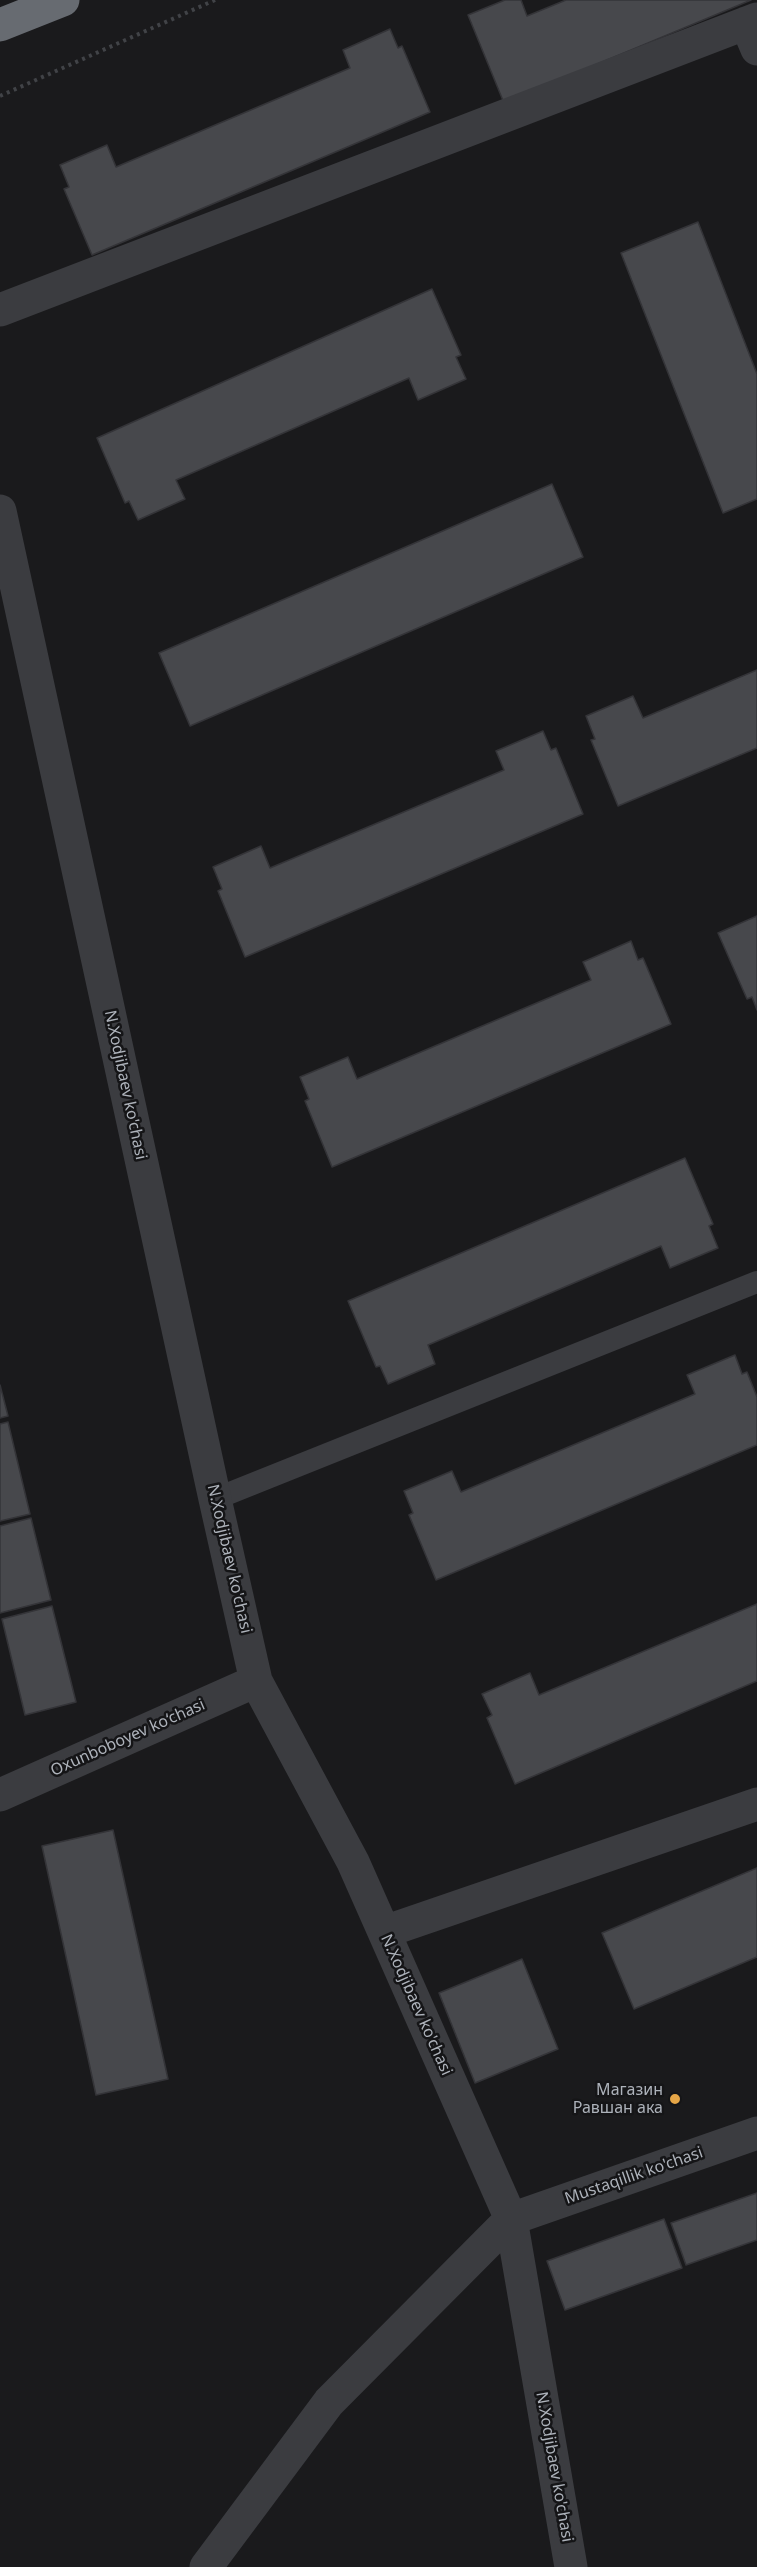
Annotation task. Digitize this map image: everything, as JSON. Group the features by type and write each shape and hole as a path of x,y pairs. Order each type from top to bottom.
{"highway":[{"path":"0,25 63,0"}],"street":[{"path":"0,310 753,30"},
{"name":"N.Xodjibaev ko'chasi","path":"0,511 256,1681 353,1862 511,2219 571,2567"},
{"name":"Oxunboboyev ko‘chasi","path":"0,1795 256,1681"},
{"path":"384,1932 757,1804"},
{"name":"Mustaqillik ko'chasi","path":"511,2219 757,2133"},
{"path":"206,2567 329,2402 511,2219"}],"lane":[{"path":"215,1499 757,1282"}],"path":[{"path":"0,96 215,0"}],"building":[{"path":"505,0 521,0 527,16 566,0 751,0 504,103 468,15"},
{"path":"390,29 398,48 402,46 430,112 92,255 64,189 69,187 60,165 107,145 116,167 350,68 343,50"},
{"path":"698,222 757,374 757,499 723,513 621,253"},
{"path":"432,289 461,355 456,357 466,379 418,400 409,378 176,480 185,499 138,520 129,501 125,503 97,438"},
{"path":"552,484 583,557 190,726 159,653"},
{"path":"757,670 757,748 618,806 591,740 595,739 586,716 633,696 643,718"},
{"path":"543,731 551,750 556,748 583,814 245,957 218,891 222,889 213,867 261,846 270,868 504,770 496,751"},
{"path":"757,916 757,1010 752,997 747,999 718,933"},
{"path":"631,941 638,960 643,958 671,1024 332,1167 305,1101 309,1099 300,1077 348,1057 357,1079 591,980 583,962"},
{"path":"685,1158 713,1224 709,1226 718,1248 670,1268 661,1246 428,1345 435,1364 388,1384 380,1366 376,1367 348,1301"},
{"path":"735,1355 742,1374 747,1372 757,1397 757,1445 436,1580 409,1515 413,1513 404,1491 452,1471 461,1492 695,1394 687,1375"},
{"path":"0,1385 8,1416 0,1418"},
{"path":"8,1422 30,1514 0,1521 0,1424"},
{"path":"31,1518 51,1600 0,1613 0,1526"},
{"path":"757,1604 757,1681 515,1784 487,1718 492,1715 482,1694 530,1673 539,1695"},
{"path":"52,1606 76,1702 25,1715 2,1619"},
{"path":"113,1830 168,2079 96,2095 42,1846"},
{"path":"757,1868 757,1957 634,2009 602,1933"},
{"path":"522,1959 558,2049 475,2083 439,1993"},
{"path":"757,2193 757,2240 686,2265 671,2223"},
{"path":"664,2219 682,2268 565,2310 547,2261"}],"place":[{"name":"Магазин Равшан ака","path":"675,2099"}]}
